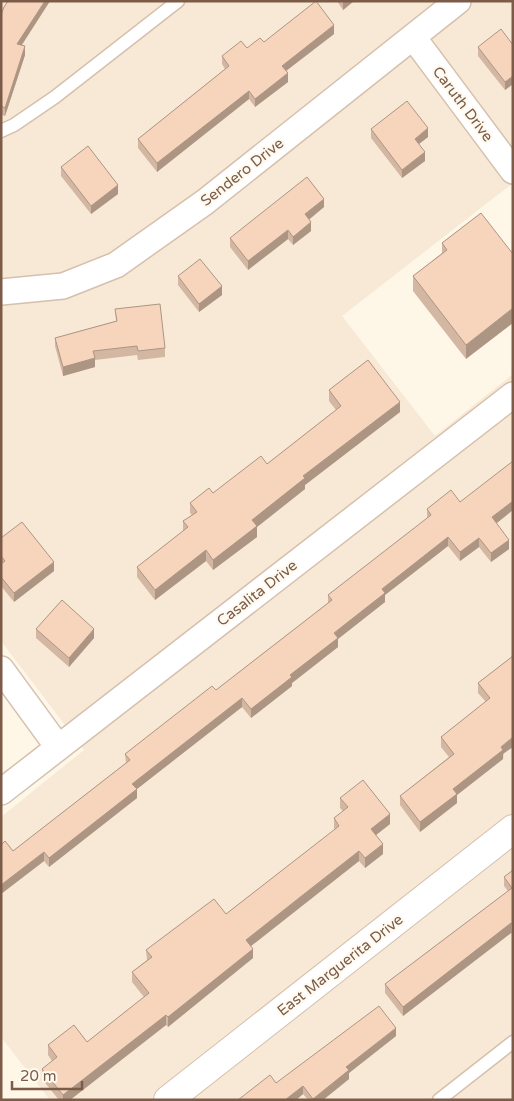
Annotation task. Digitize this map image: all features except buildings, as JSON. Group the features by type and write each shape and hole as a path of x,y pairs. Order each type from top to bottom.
{"street":[{"name":"Sendero Drive","path":"1,292 63,286 116,265 205,202 458,1"},
{"name":"Caruth Drive","path":"413,37 513,171"},
{"name":"Casalita Drive","path":"1,792 513,395"},
{"path":"1,669 58,747"},
{"name":"East Marguerita Drive","path":"168,1100 513,829"}],"lane":[{"path":"1,131 14,125 55,96 178,1"},
{"path":"439,1100 513,1042"}],"shaded area":[{"path":"1,1 513,1 513,183 342,316 435,436 513,374 513,1100 50,1100 1,1037 1,817 84,750 1,641"}]}
